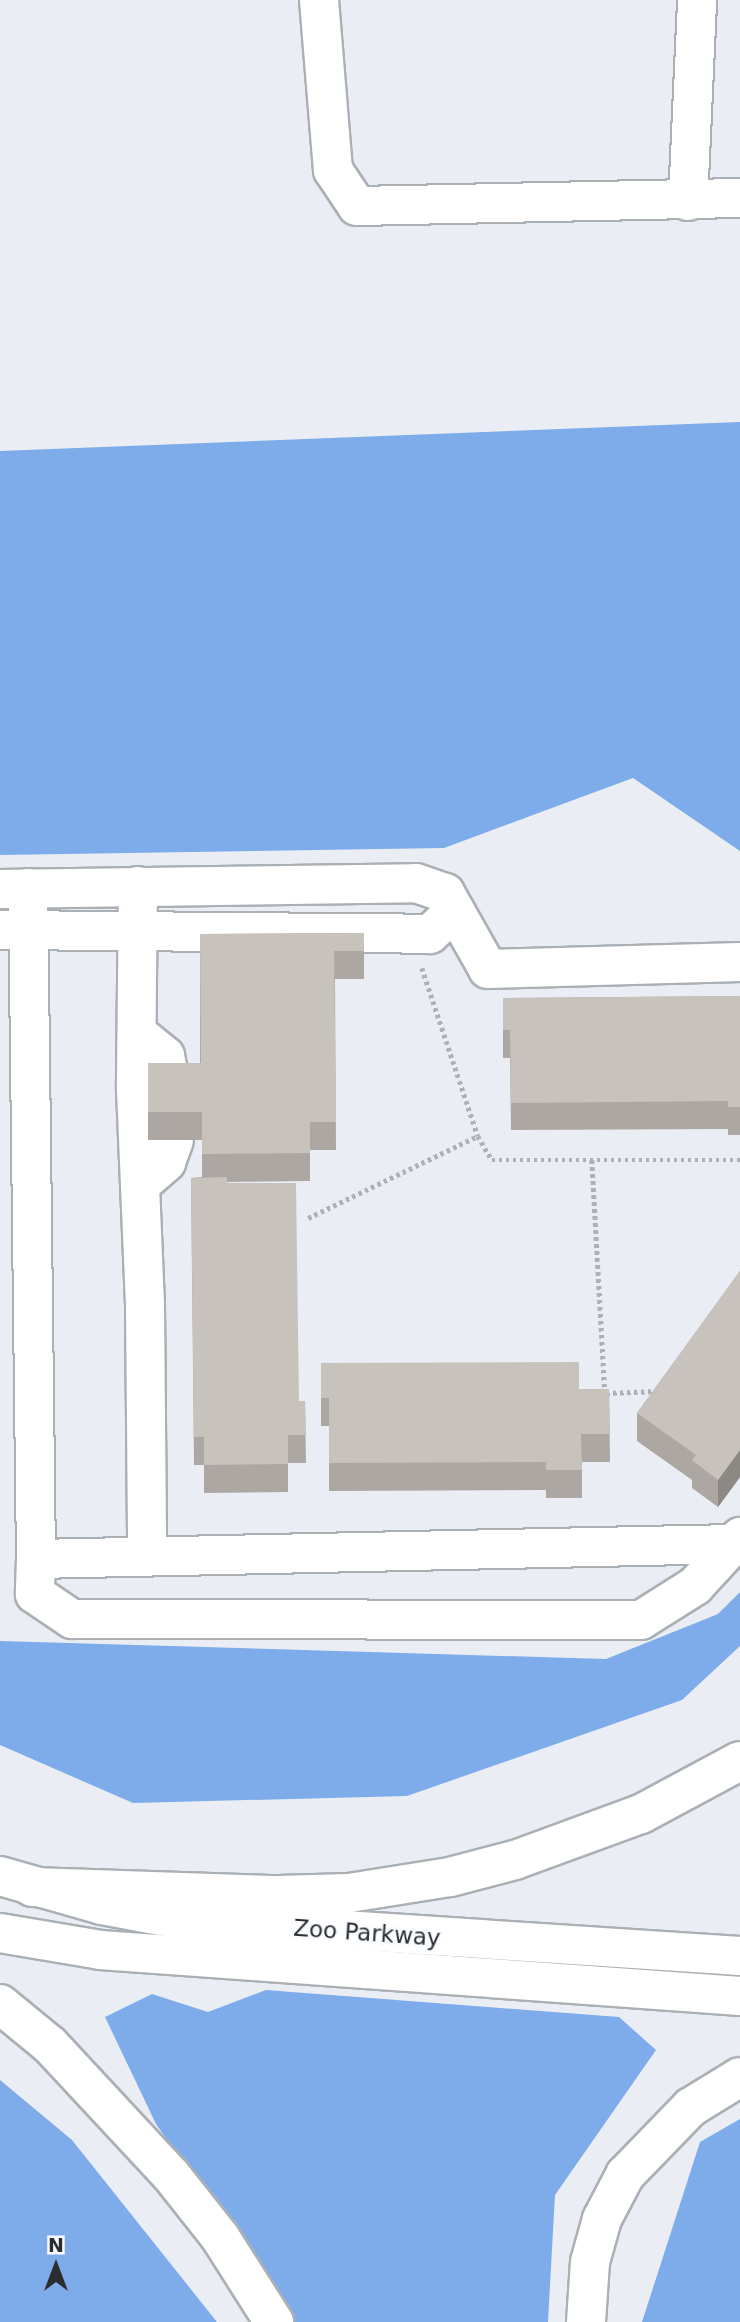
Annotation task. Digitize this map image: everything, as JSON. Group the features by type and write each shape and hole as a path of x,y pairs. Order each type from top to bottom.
{"main road":[{"path":"319,0 333,170 357,206 740,198"},
{"path":"688,201 698,0"},
{"path":"737,1541 695,1586 641,1620 72,1619 35,1594 14,888 416,883 445,893 488,969 740,962"},
{"path":"138,886 147,1556"},
{"path":"14,930 430,934 455,911"},
{"path":"138,1034 165,1056 172,1091"},
{"path":"140,1185 166,1162 174,1140"},
{"path":"36,1559 737,1541"},
{"path":"16,1881 279,1895 349,1893 437,1880 588,1835 641,1814 740,1762"},
{"name":"Zoo Parkway","path":"16,1881 176,1919 740,1956"},
{"name":"Zoo Parkway","path":"0,1933 100,1950 740,1996"},
{"path":"0,2004 51,2045 171,2175 220,2237 274,2322"},
{"path":"586,2322 590,2262 602,2219 625,2175 691,2107 740,2077"}],"path":[{"path":"410,934 478,1136 492,1160 740,1160"},
{"path":"308,1218 478,1136"},
{"path":"592,1160 605,1403"},
{"path":"605,1393 666,1391"}],"shaded area":[{"path":"740,422 740,851 633,778 444,848 0,855 0,451"},
{"path":"740,1592 740,1646 682,1700 407,1796 133,1803 0,1745 0,1641 606,1659 718,1614"},
{"path":"266,1990 619,2017 656,2050 555,2195 548,2322 292,2322 156,2124 105,2017 152,1994 208,2012"},
{"path":"0,2080 72,2140 217,2322 0,2322"},
{"path":"740,2119 740,2322 642,2322 700,2142"}],"building":[{"path":"364,933 364,951 334,951 336,1122 310,1122 310,1153 202,1154 202,1112 148,1112 148,1063 201,1063 200,934"},
{"path":"740,996 740,1107 728,1107 728,1101 511,1103 510,1030 503,1030 503,998"},
{"path":"227,1177 227,1183 296,1183 299,1401 305,1401 306,1435 288,1435 288,1464 204,1465 204,1437 194,1437 191,1178"},
{"path":"740,1271 740,1450 718,1480 692,1460 696,1455 637,1413"},
{"path":"579,1362 579,1389 609,1389 610,1434 581,1434 582,1470 546,1470 546,1462 329,1463 329,1398 321,1398 321,1363"}]}
